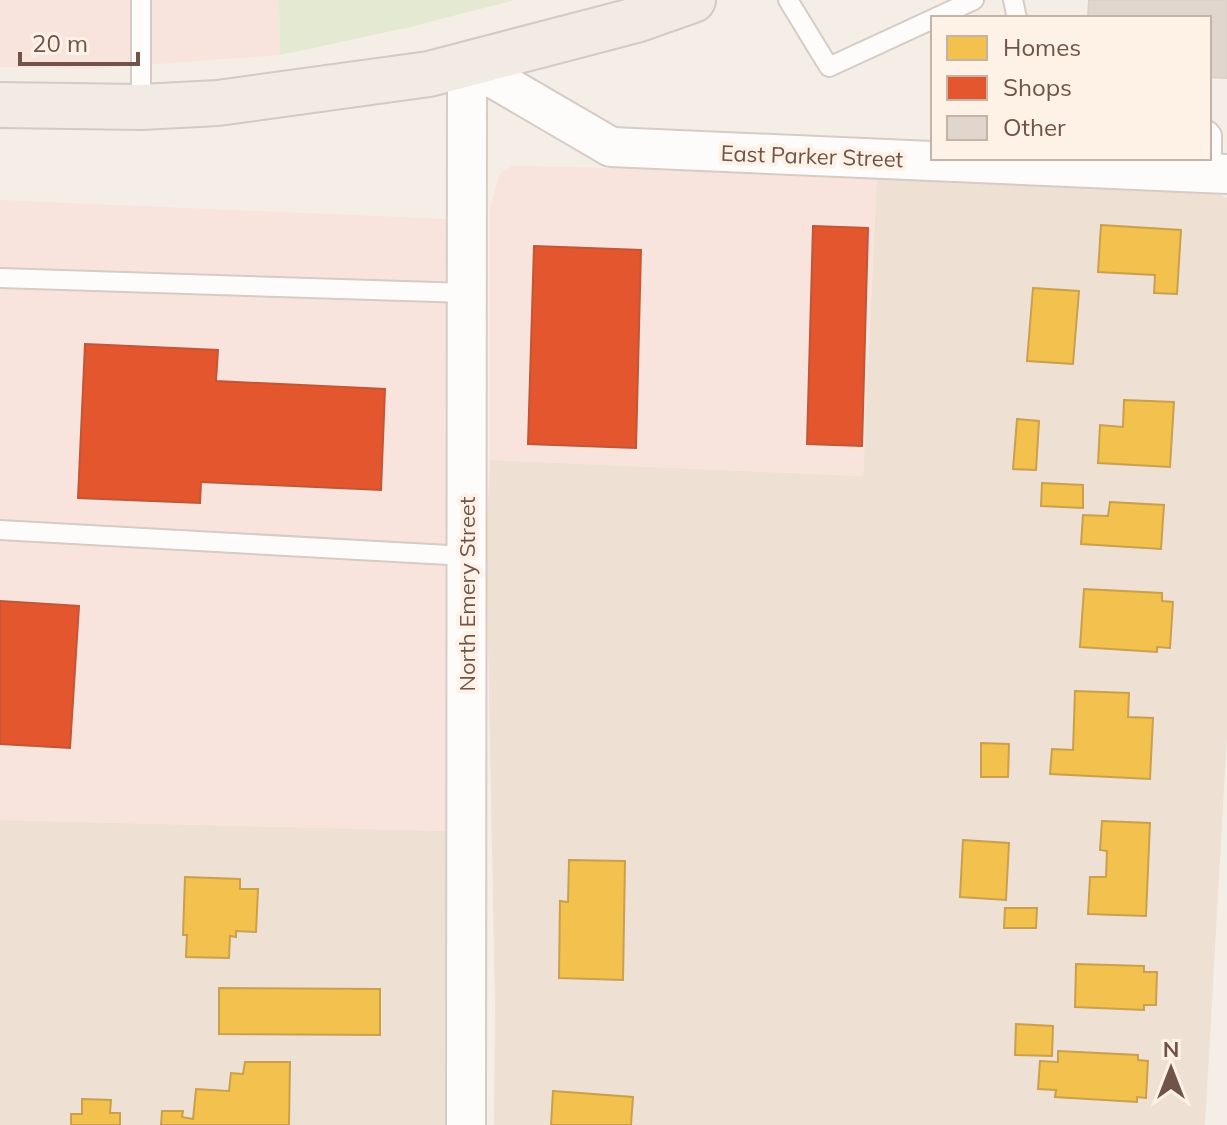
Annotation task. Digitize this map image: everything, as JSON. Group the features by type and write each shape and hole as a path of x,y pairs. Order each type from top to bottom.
{"main road":[{"path":"0,105 141,107 218,103 429,74 636,20 693,0"}],"street":[{"name":"East Parker Street","path":"467,63 611,147 931,158"},
{"name":"North Emery Street","path":"466,1125 467,63"},
{"name":"East Parker Street","path":"990,160 1220,174"}],"lane":[{"path":"141,0 141,107"},
{"path":"788,0 829,67 931,19"},
{"path":"938,16 974,0"},
{"path":"1211,134 1220,174"},
{"path":"0,278 467,293"},
{"path":"0,530 467,556"}],"shaded area":[{"path":"0,0 279,0 280,55 90,69 0,67"},
{"path":"512,166 877,173 863,476 490,460 490,208 500,173"},
{"path":"877,173 1216,193 1227,198 1227,736 1205,1125 494,1125 495,1004 486,542 490,460 863,476"},
{"path":"0,200 446,219 450,831 0,820"},
{"path":"0,820 450,831 457,1125 0,1125"}],"green space":[{"path":"279,0 515,0 406,28 280,55"}],"building: Homes":[{"path":"1101,225 1181,230 1177,294 1154,293 1155,275 1098,272"},
{"path":"1033,288 1079,291 1073,364 1027,361"},
{"path":"1124,400 1174,402 1170,467 1098,463 1100,425 1123,427"},
{"path":"1017,419 1039,421 1036,470 1013,469"},
{"path":"1042,483 1083,485 1083,508 1041,506"},
{"path":"1110,502 1164,505 1161,549 1081,544 1083,515 1108,516"},
{"path":"1084,589 1162,593 1162,601 1173,602 1170,648 1157,647 1157,652 1080,647"},
{"path":"1075,691 1129,693 1128,717 1153,718 1150,779 1050,774 1052,749 1073,750"},
{"path":"981,743 1009,744 1008,777 981,777"},
{"path":"1102,821 1150,823 1146,916 1088,914 1090,877 1106,877 1107,851 1100,850"},
{"path":"963,840 1009,843 1006,900 960,897"},
{"path":"569,860 625,861 623,980 559,978 560,901 568,902"},
{"path":"185,877 240,879 240,889 258,889 256,932 236,931 236,937 230,936 229,958 186,957 187,935 183,935"},
{"path":"1005,908 1037,908 1036,928 1004,928"},
{"path":"1076,964 1144,966 1144,972 1157,972 1156,1005 1144,1005 1144,1010 1075,1007"},
{"path":"219,988 380,989 380,1035 219,1034"},
{"path":"1016,1024 1053,1026 1052,1056 1015,1055"},
{"path":"1058,1051 1138,1055 1138,1060 1148,1061 1146,1098 1137,1097 1137,1102 1055,1097 1056,1090 1038,1089 1040,1061 1058,1062"},
{"path":"245,1062 290,1062 289,1125 161,1125 162,1111 183,1111 182,1117 193,1119 196,1089 229,1091 231,1073 243,1074"},
{"path":"553,1091 633,1097 631,1125 551,1125"},
{"path":"82,1099 111,1100 110,1113 120,1113 120,1125 71,1125 71,1114 82,1114"}],"building: Shops":[{"path":"813,226 868,228 862,446 807,444"},
{"path":"534,246 641,250 636,448 528,444"},
{"path":"85,344 218,350 216,381 385,389 381,490 201,482 200,503 78,498"},
{"path":"0,601 79,606 70,748 0,744"}],"building: Other":[{"path":"1089,0 1227,0 1227,78 1211,77 1211,16 1088,16"}]}
